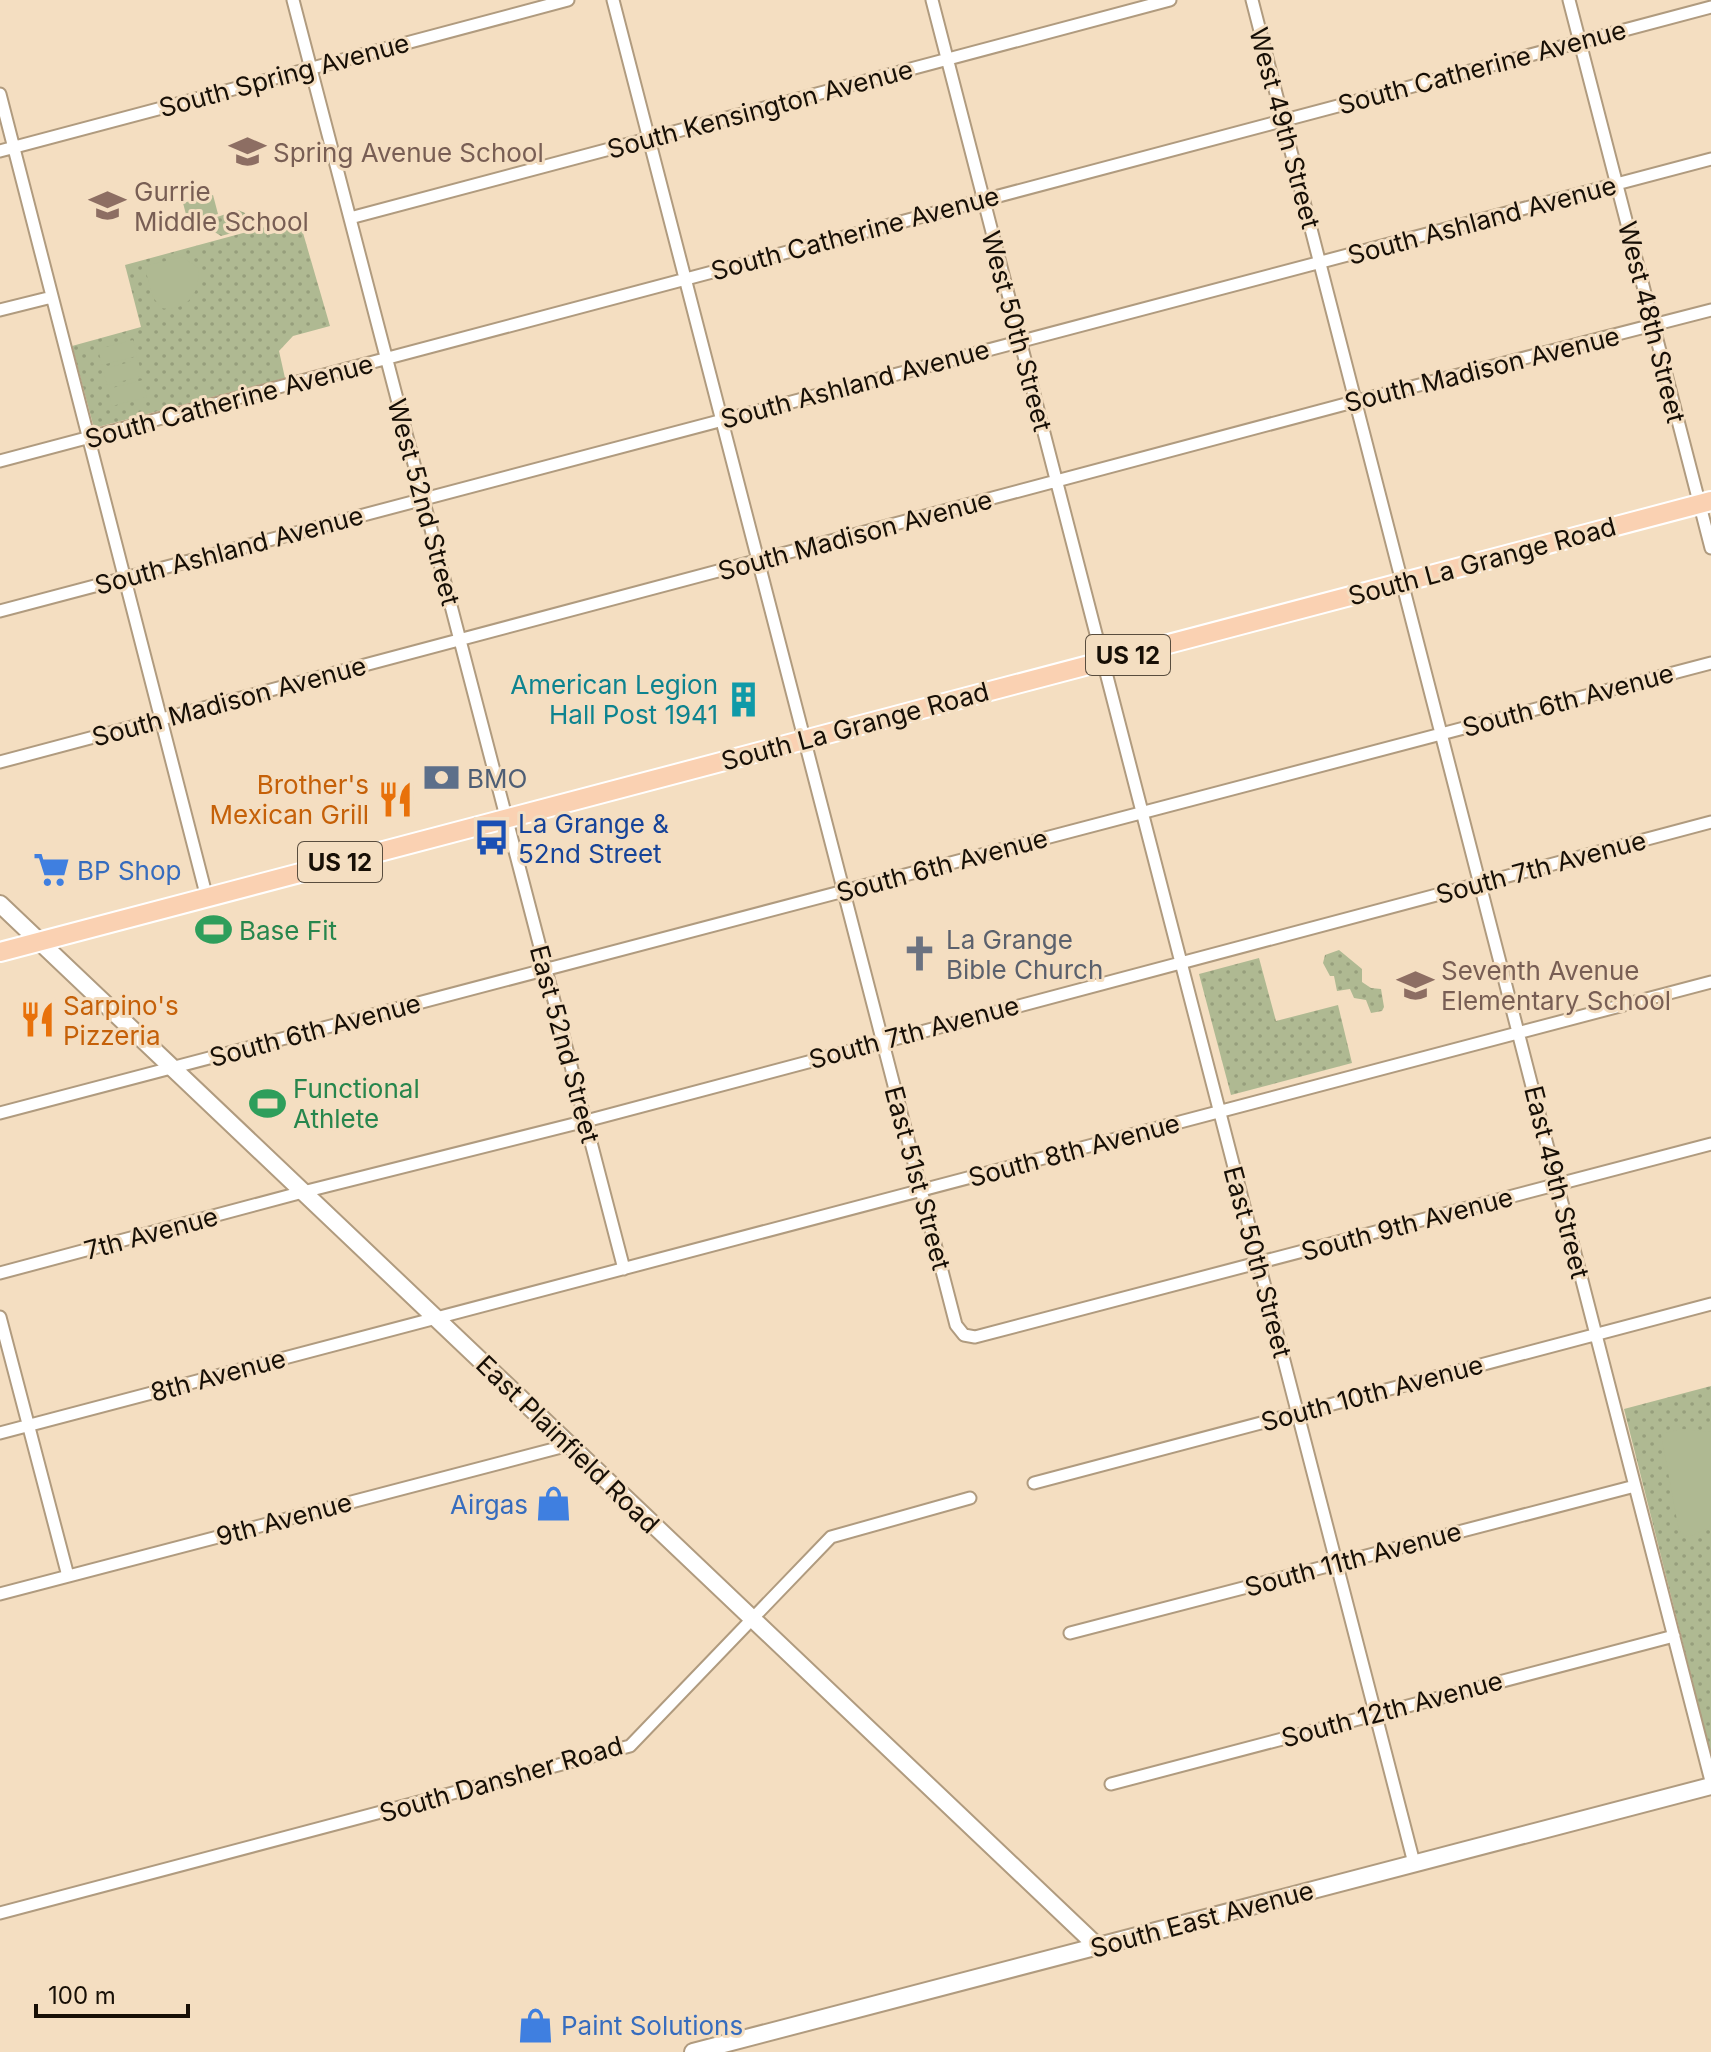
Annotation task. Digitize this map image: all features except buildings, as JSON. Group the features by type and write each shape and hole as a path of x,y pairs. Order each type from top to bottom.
{"main road":[{"name":"South La Grange Road","path":"0,952 1705,502"},
{"name":"East Plainfield Road","path":"0,904 1097,1946"},
{"name":"South East Avenue","path":"693,2052 1711,1784"}],"street":[{"name":"West 52nd Street","path":"293,0 507,818"},
{"name":"South Spring Avenue","path":"0,151 568,0"},
{"name":"East 51st Street","path":"613,0 956,1325 964,1335"},
{"name":"West 50th Street","path":"932,0 1102,661"},
{"name":"South Kensington Avenue","path":"350,218 1170,0"},
{"name":"West 49th Street","path":"1252,0 1403,582"},
{"name":"West 48th Street","path":"1569,0 1653,326 1705,502 1711,548"},
{"name":"South Catherine Avenue","path":"0,461 1711,7"},
{"path":"0,94 207,898"},
{"name":"South Ashland Avenue","path":"0,611 1711,159"},
{"path":"0,310 52,297"},
{"name":"South Madison Avenue","path":"0,762 1357,401 1711,310"},
{"name":"East 49th Street","path":"1403,582 1711,1784"},
{"name":"East 50th Street","path":"1102,661 1414,1863"},
{"name":"South 6th Avenue","path":"0,1113 1711,663"},
{"name":"East 52nd Street","path":"507,818 624,1269"},
{"name":"South 7th Avenue","path":"303,1192 586,1121 1711,822"},
{"name":"South 8th Avenue","path":"437,1319 1711,982"},
{"name":"South 9th Avenue","path":"964,1335 975,1337 1711,1144"},
{"name":"7th Avenue","path":"0,1273 303,1192"},
{"name":"South 10th Avenue","path":"1034,1483 1711,1304"},
{"path":"0,1317 68,1576"},
{"name":"8th Avenue","path":"0,1433 437,1319"},
{"name":"9th Avenue","path":"0,1594 569,1445"},
{"name":"South 11th Avenue","path":"1070,1633 1635,1486"},
{"name":"South Dansher Road","path":"0,1913 630,1746 831,1537 970,1498"},
{"name":"South 12th Avenue","path":"1111,1784 1674,1636"}],"green space":[{"path":"213,195 218,214 188,222 183,203"},
{"path":"238,210 245,213 248,223 243,230 221,236 213,231 211,224 214,218"},
{"path":"301,226 330,326 293,336 279,351 285,378 94,428 72,346 141,327 125,265 265,227 267,235"},
{"path":"183,257 198,268 194,293 185,304 161,308 153,297 146,272 149,265"},
{"path":"133,340 137,356 102,365 98,349"},
{"path":"138,360 142,376 107,385 103,369"},
{"path":"143,380 147,397 112,406 108,389"},
{"path":"1339,950 1362,969 1362,982 1371,988 1381,989 1382,1011 1371,1013 1366,1000 1354,998 1350,989 1337,991 1334,976 1330,976 1323,963 1325,955"},
{"path":"1259,958 1276,1021 1338,1005 1352,1063 1231,1095 1199,974"},
{"path":"1711,1386 1711,1755 1624,1409"},
{"path":"1682,1429 1711,1432 1711,1527 1688,1537 1679,1531 1661,1434"}],"place":[{"name":"Spring Avenue School","path":"247,152"},
{"name":"Gurrie Middle School","path":"108,206"},
{"name":"American Legion Hall Post 1941","path":"744,699"},
{"name":"BMO","path":"441,778"},
{"name":"Brother's Mexican Grill","path":"395,799"},
{"name":"La Grange & 52nd Street","path":"492,838"},
{"name":"BP Shop","path":"51,870"},
{"name":"Base Fit","path":"213,930"},
{"name":"La Grange Bible Church","path":"920,954"},
{"name":"Seventh Avenue Elementary School","path":"1415,985"},
{"name":"Sarpino's Pizzeria","path":"37,1020"},
{"name":"Functional Athlete","path":"267,1103"},
{"name":"Airgas","path":"554,1504"},
{"name":"Paint Solutions","path":"535,2025"}]}
